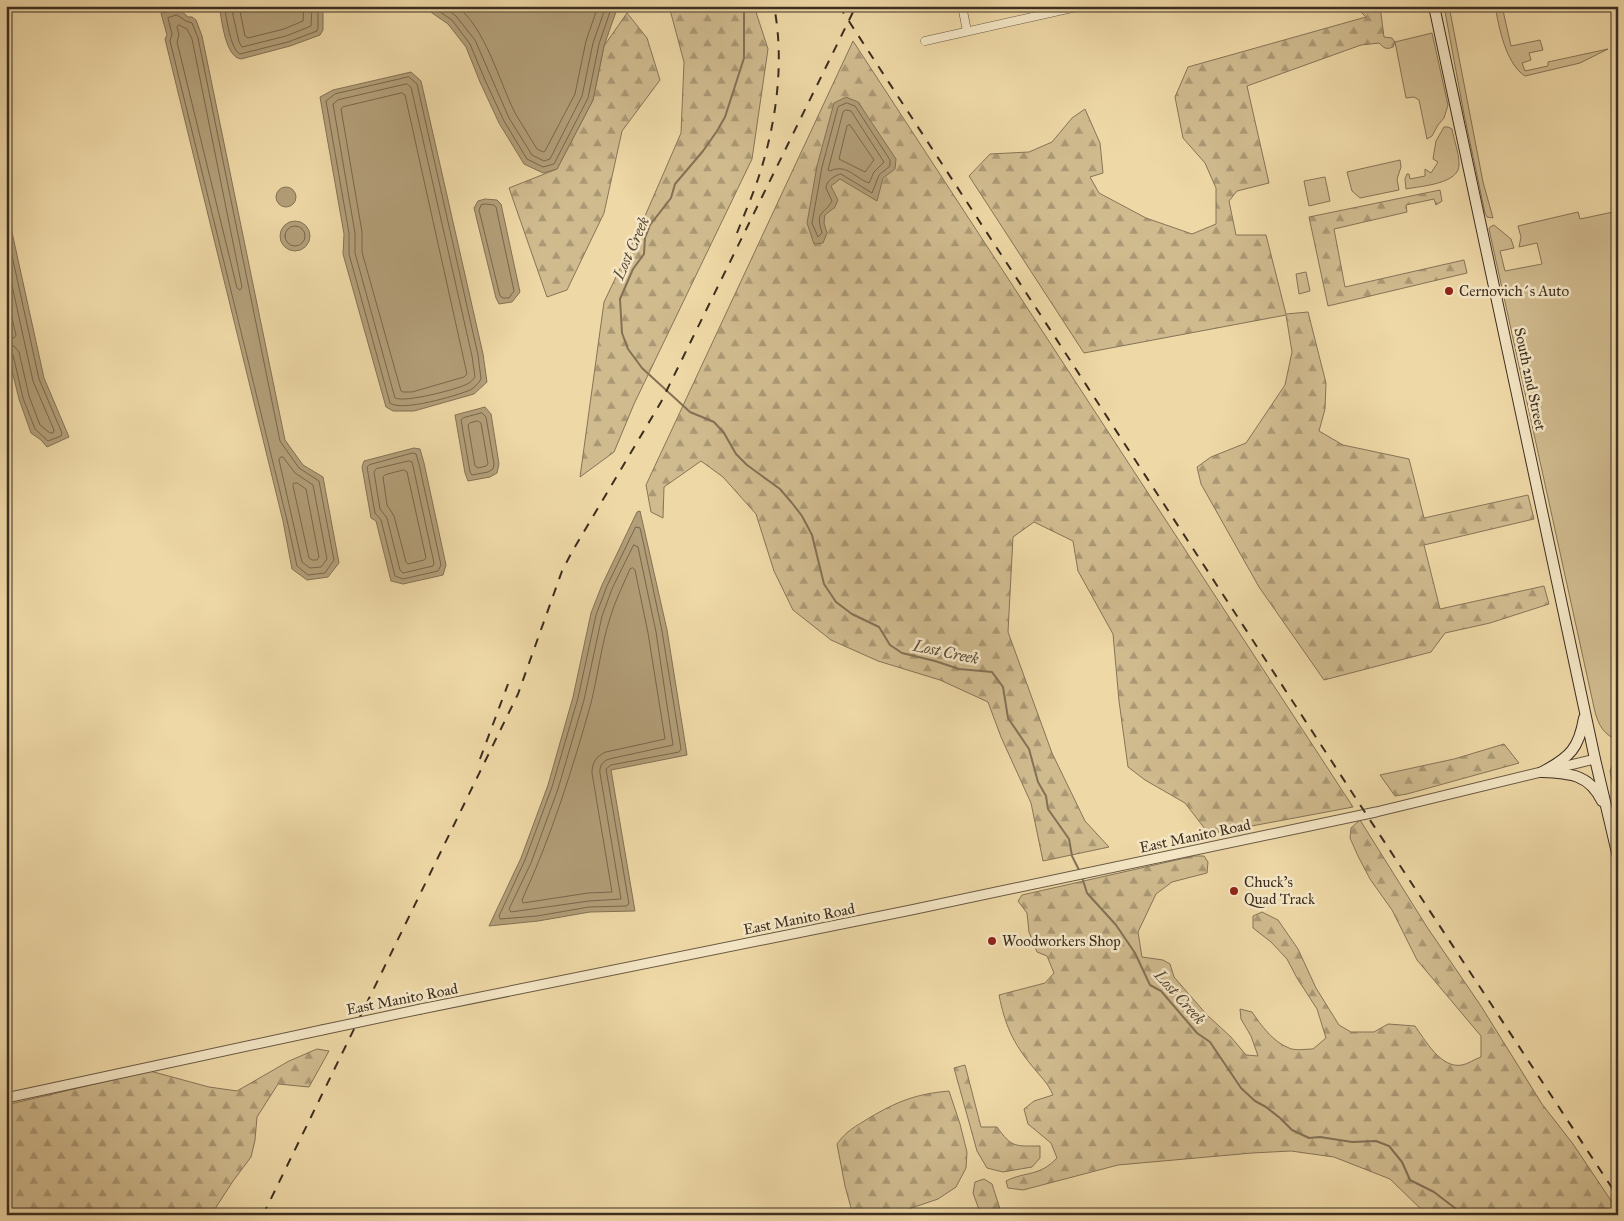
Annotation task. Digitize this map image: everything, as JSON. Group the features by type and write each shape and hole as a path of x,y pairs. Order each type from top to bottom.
{"main road":[{"name":"South 2nd Street","path":"1434,7 1595,759 1618,857"},
{"path":"1542,772 1561,762 1574,750 1580,738 1585,712"},
{"path":"1542,772 1572,774 1585,780 1598,794 1608,813"}],"street":[{"path":"962,6 967,31"},
{"path":"925,41 1080,6"},
{"name":"East Manito Road","path":"6,1098 421,1009 1105,870 1376,812 1595,759"}],"green space":[{"path":"669,6 754,6 768,49 752,159 634,404 614,452 580,477 604,302 642,223 681,133 684,62"},
{"path":"1355,6 1380,6 1384,37 1392,38 1395,42 1393,47 1385,48 1379,43 1361,45 1247,86 1269,183 1237,191 1229,201 1236,235 1266,235 1286,314 1308,312 1326,383 1325,409 1319,431 1343,445 1409,459 1424,518 1528,495 1534,519 1424,545 1440,609 1544,586 1549,604 1490,623 1445,633 1431,652 1324,680 1259,587 1201,484 1197,467 1211,457 1246,443 1285,385 1292,352 1286,315 1084,353 969,176 990,154 1029,152 1052,142 1072,118 1085,109 1100,143 1103,173 1090,177 1099,193 1146,218 1192,234 1216,224 1216,188 1205,163 1183,138 1175,97 1188,67 1366,17"},
{"path":"1444,6 1449,6 1483,182 1493,218 1487,217 1485,213"},
{"path":"1495,6 1502,6 1511,46 1540,40 1543,50 1529,53 1531,60 1522,63 1525,71 1548,66 1548,62 1608,49 1580,63 1525,76 1513,63 1504,45"},
{"path":"627,13 647,38 660,80 622,131 604,213 567,290 547,297 509,188 557,169 593,100 604,46"},
{"path":"1432,33 1448,105 1444,118 1432,136 1427,139 1419,100 1414,97 1406,98 1395,42"},
{"path":"853,41 1353,807 1209,834 1185,803 1145,780 1128,767 1119,701 1113,634 1078,571 1073,541 1034,522 1013,537 1008,632 1052,753 1085,821 1109,847 1043,861 1031,803 1001,737 988,702 940,680 878,661 831,640 793,610 774,571 756,514 723,477 701,461 664,487 663,518 651,512 646,485"},
{"path":"1444,127 1452,129 1459,160 1458,171 1447,180 1406,189 1405,179 1407,174 1409,174 1410,179 1425,176 1425,169 1431,173 1438,162 1433,159 1436,141"},
{"path":"1400,160 1401,167 1397,179 1399,190 1360,198 1352,191 1347,172"},
{"path":"1325,177 1330,201 1309,206 1304,181"},
{"path":"1440,190 1442,201 1436,205 1434,199 1406,205 1407,212 1334,229 1345,287 1464,260 1467,273 1328,306 1309,217"},
{"path":"1618,211 1618,740 1603,729 1598,722 1595,712 1489,229 1494,225 1511,239 1514,248 1500,251 1505,271 1542,264 1537,243 1519,247 1521,237 1518,226 1578,212 1580,219"},
{"path":"1306,272 1310,291 1299,294 1296,274"},
{"path":"1504,744 1519,763 1407,794 1395,796 1380,775 1454,759"},
{"path":"1618,762 1618,815 1610,771 1612,766"},
{"path":"1360,820 1427,927 1481,1006 1542,1104 1573,1144 1618,1211 1618,1215 1427,1215 1390,1179 1334,1157 1291,1151 1118,1165 1023,1190 1008,1188 1006,1181 1038,1171 1057,1158 1051,1143 1028,1124 1024,1109 1034,1101 1053,1095 1046,1083 1025,1058 1015,1041 1007,1025 999,995 1045,983 1054,973 1047,956 1037,952 1029,932 1027,913 1018,901 1022,895 1194,856 1204,856 1208,862 1207,873 1172,882 1156,894 1138,932 1142,957 1163,960 1170,964 1174,977 1207,1015 1231,1037 1246,1055 1258,1056 1251,1036 1241,1019 1240,1009 1252,1012 1263,1028 1278,1042 1291,1049 1313,1049 1326,1038 1317,1009 1287,959 1271,942 1253,928 1253,916 1262,912 1278,920 1298,949 1316,988 1339,1025 1351,1032 1374,1032 1388,1024 1415,1026 1434,1052 1447,1063 1462,1065 1481,1057 1481,1036 1417,960 1392,910 1370,879 1358,856 1350,838 1351,828"},
{"path":"317,1049 329,1051 309,1087 278,1084 257,1117 251,1157 211,1215 6,1215 6,1105 150,1071 209,1087 237,1091 289,1061"},
{"path":"965,1065 981,1127 997,1127 1007,1139 1019,1146 1040,1146 1040,1158 1032,1167 1003,1172 987,1168 977,1151 954,1068"},
{"path":"949,1091 967,1152 966,1168 956,1187 938,1199 891,1215 853,1215 837,1144 855,1126 898,1103 917,1096"},
{"path":"984,1179 992,1184 1002,1215 981,1215 973,1193 975,1182"}],"water":[{"path":"219,6 323,6 323,30 320,35 290,46 241,59 231,52 228,45"},
{"path":"422,6 618,6 604,46 593,100 557,169 543,173 524,164 499,123 466,47 448,24"},
{"path":"179,9 188,17 196,20 202,36 285,440 303,465 323,477 339,563 328,577 307,580 292,569 283,521 165,39 167,35 161,13"},
{"path":"411,72 421,81 483,354 487,382 474,394 414,411 393,411 386,407 343,254 344,234 320,97 333,90"},
{"path":"846,97 858,102 896,159 895,169 883,178 877,201 840,179 831,186 838,200 835,207 825,215 824,223 827,233 823,243 814,244 807,223 817,166 834,103"},
{"path":"286,187 293,190 296,197 293,204 286,207 279,204 276,197 279,190"},
{"path":"485,199 497,200 501,204 520,292 512,302 499,304 496,298 474,208 478,201"},
{"path":"6,205 44,378 69,437 47,447 31,433 19,399 6,346"},
{"path":"295,221 306,225 310,236 306,247 295,251 284,247 280,236 284,225"},
{"path":"485,407 491,414 499,464 497,473 490,477 468,481 455,415"},
{"path":"414,448 420,449 424,463 446,565 443,575 403,584 391,581 376,521 371,518 362,467 364,461"},
{"path":"640,511 667,630 687,755 611,770 635,911 590,912 538,921 489,926 521,858 548,785 573,697 591,613 602,585 637,512"}],"waterway":[{"name":"Lost Creek","path":"744,6 744,58 725,117 703,151 675,184 671,198 650,225 645,238 644,254 633,269 620,299 622,333 628,349 642,368 690,412 714,422 724,433 736,454 747,465 780,489 792,503 802,516 812,535 824,584 836,602 852,614 879,627 890,645 902,653 959,669 992,672 1003,687 1008,718 1029,749 1038,782 1046,796 1048,809 1069,839 1072,856 1080,872"},
{"name":"Lost Creek","path":"1082,877 1087,893 1116,925 1135,953 1150,985 1161,991 1197,1033 1210,1042 1241,1088 1255,1101 1266,1107 1292,1130 1309,1138 1320,1137 1352,1142 1376,1141 1389,1146 1402,1162 1410,1180 1434,1192 1464,1215"}],"railway":[{"path":"737,233 758,179 774,116 779,72 779,49 774,6"},
{"path":"839,6 1618,1197"},
{"path":"263,1215 518,694 562,571 661,402 856,6"},
{"path":"480,759 508,684"}],"place":[{"name":"Cernovich´s Auto","path":"1449,291"},
{"name":"Chuck's Quad Track","path":"1234,891"},
{"name":"Woodworkers Shop","path":"992,941"}]}
